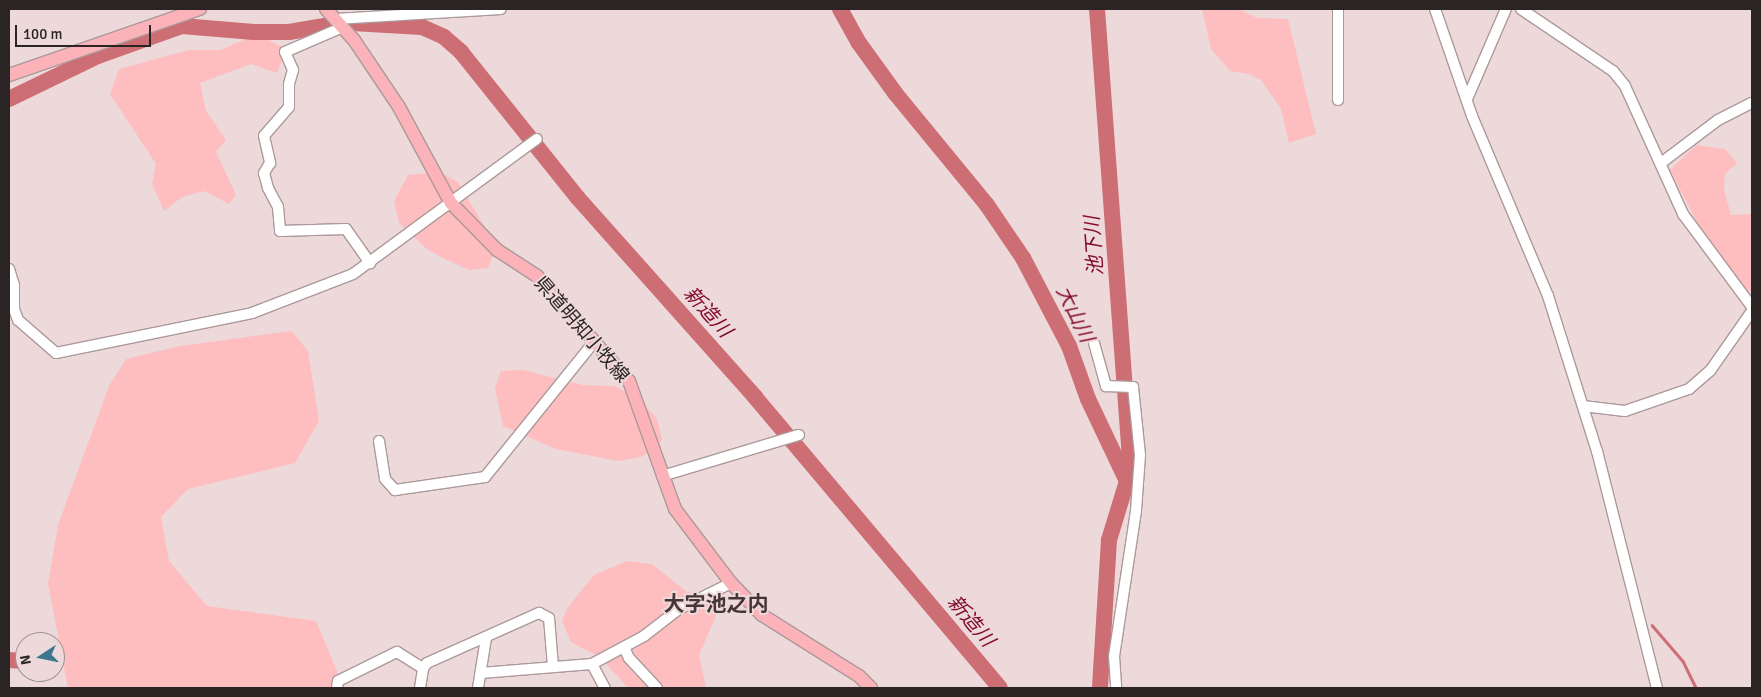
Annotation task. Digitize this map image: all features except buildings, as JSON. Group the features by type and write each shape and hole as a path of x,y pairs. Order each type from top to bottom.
{"main road":[{"path":"9,75 200,9"},
{"name":"県道明知小牧線","path":"326,9 340,23 399,107 451,203 498,250 536,276 629,381 675,509 731,583 762,615 859,676 871,688"}],"street":[{"path":"370,263 346,229 280,232 278,207 268,188 264,173 270,163 264,136 289,107 289,84 293,70 285,52 340,23 501,9"},
{"path":"1338,9 1338,100"},
{"path":"1435,9 1449,57 1548,296 1583,406 1657,688"},
{"path":"1467,98 1506,9"},
{"path":"1520,9 1613,71 1625,86 1662,162 1683,214 1752,309 1710,371 1690,389 1625,411 1583,406"},
{"path":"1662,162 1718,120 1752,103"},
{"path":"9,268 14,285 14,309 18,320 56,353 65,353 268,309 353,274 370,263 420,222 451,203 537,139"},
{"path":"379,441 385,479 395,490 485,477 594,342"},
{"path":"1094,343 1106,386 1133,387 1140,455 1136,511 1114,656 1116,688"},
{"path":"662,476 799,435"},
{"path":"481,673 592,664 624,647 680,609 731,583"},
{"path":"420,688 423,668 428,663 539,613 548,618 553,667"},
{"path":"478,688 486,638"},
{"path":"624,647 629,658 657,688"},
{"path":"337,688 338,681 397,652 423,668"},
{"path":"592,664 605,688"}],"shaded area":[{"path":"1202,9 1239,9 1257,18 1288,19 1316,134 1289,143 1281,109 1261,80 1249,74 1230,71 1211,49"},
{"path":"249,38 268,40 282,47 283,58 277,73 251,64 200,83 206,111 226,140 216,152 236,195 229,204 204,191 182,197 164,211 152,184 156,164 110,94 119,69 189,50 220,50"},
{"path":"1696,145 1725,149 1737,163 1725,174 1724,190 1731,215 1752,214 1752,289 1745,296 1702,232 1670,170"},
{"path":"439,172 458,182 496,246 488,268 469,270 447,260 428,250 399,223 394,201 408,175"},
{"path":"292,331 308,351 319,421 295,463 188,489 161,517 169,561 207,606 316,621 344,688 68,688 65,672 65,632 57,632 48,584 58,525 109,386 126,359 180,346"},
{"path":"523,370 583,385 614,386 640,399 657,419 662,439 658,447 641,457 618,461 556,449 503,426 495,388 501,371"},
{"path":"627,561 652,564 687,592 705,594 723,591 724,597 699,655 706,688 628,688 600,657 571,642 562,621 568,607 594,575"}],"waterway":[{"name":"大山川","path":"840,9 859,43 895,93 987,205 1023,258 1069,346 1088,399 1127,481"},
{"name":"池下川","path":"1097,9 1130,455 1127,481 1109,540 1100,688"},
{"name":"新造川","path":"352,23 422,27 444,37 461,52 577,197 755,397 1000,688"},
{"name":"新造川","path":"9,99 98,56 182,26 254,32 289,32 330,25"},
{"path":"1652,625 1683,661 1696,688"},
{"path":"9,660 15,660"}],"district":[{"name":"大字池之内","path":"716,604"}]}
